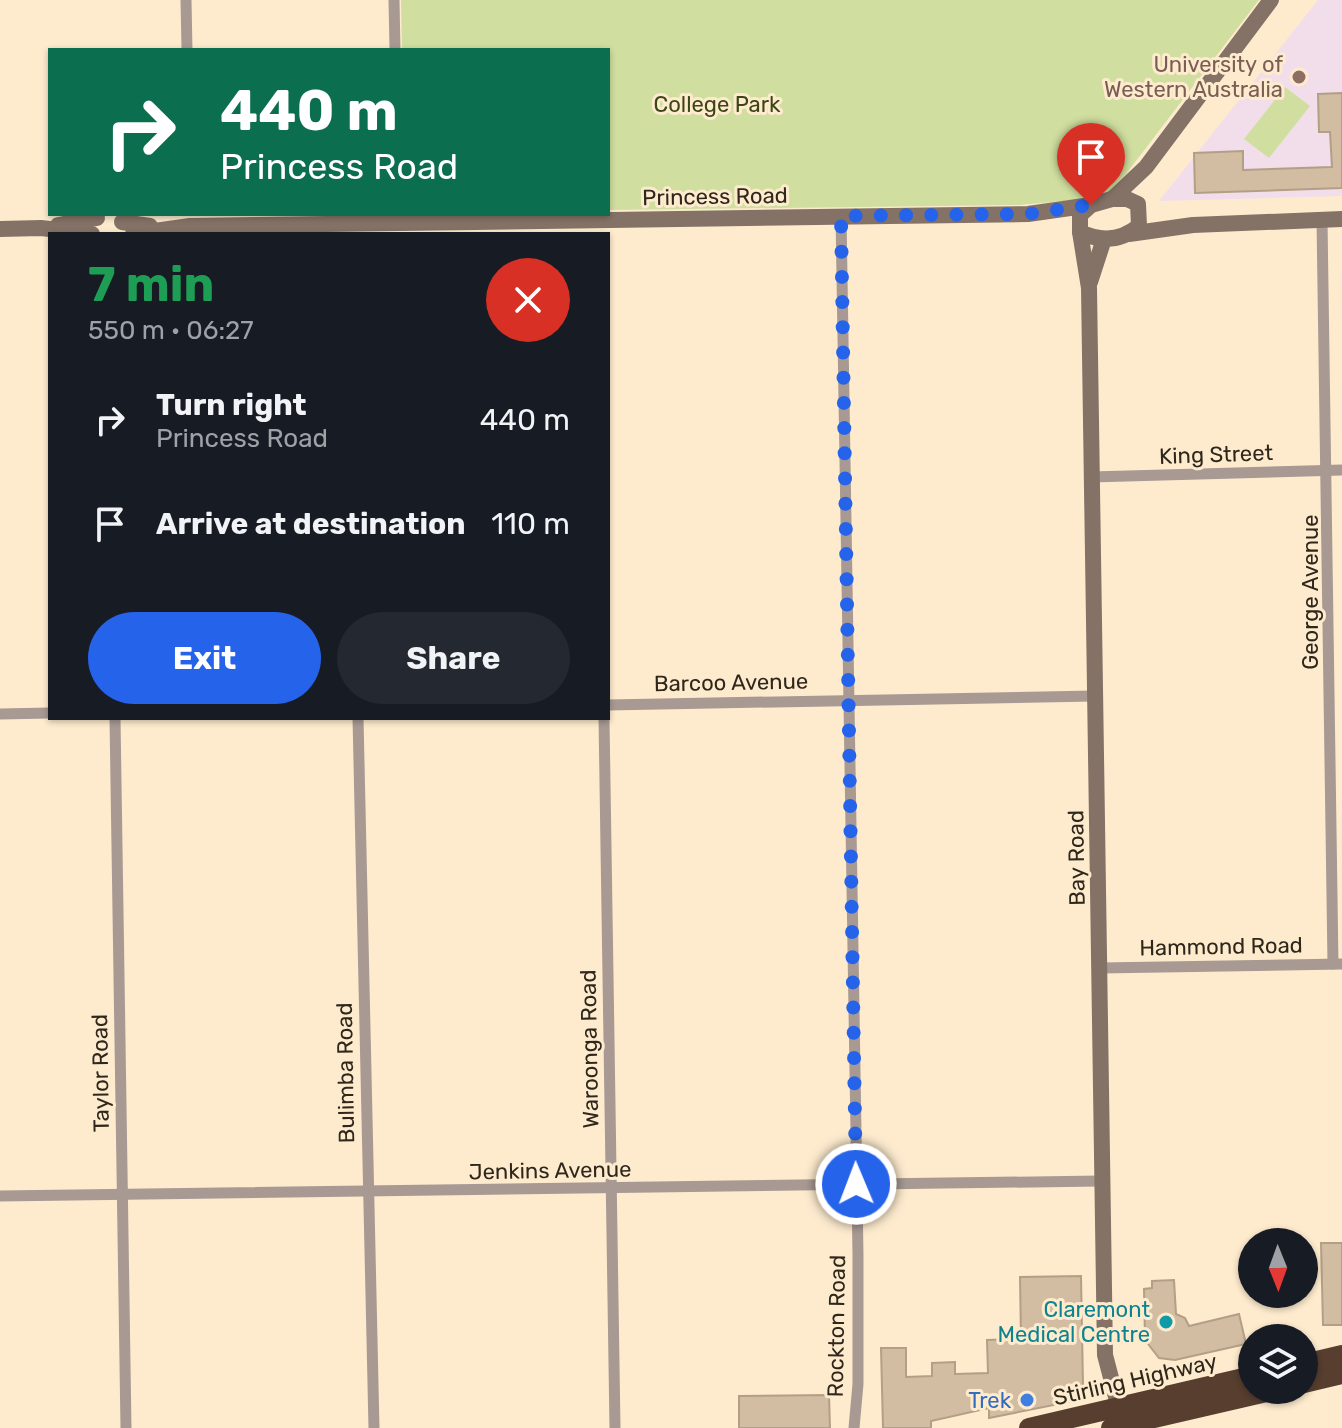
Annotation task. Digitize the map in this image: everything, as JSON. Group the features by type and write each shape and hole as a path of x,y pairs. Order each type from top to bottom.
{"highway":[{"path":"1318,1361 1342,1355"},
{"path":"1318,1380 1342,1374"},
{"name":"Stirling Highway","path":"1118,1420 1238,1381"},
{"name":"Stirling Highway","path":"1029,1428 1118,1420 1163,1422 1238,1401"}],"street":[{"path":"186,0 187,48"},
{"path":"394,0 395,48"},
{"path":"1112,199 1146,167 1271,0"},
{"path":"1129,234 1139,226 1146,167"},
{"path":"1193,225 1139,211 1127,199 1112,199 1091,205 1080,215 1078,229 1104,239 1193,225 1342,219"},
{"name":"Princess Road","path":"0,229 163,228 190,220 351,229 397,219 597,227 841,216 1028,214 1091,205"},
{"name":"Princess Road","path":"1028,214 1078,229"},
{"name":"Rockton Road","path":"841,216 856,1184 858,1384 854,1428"},
{"name":"George Avenue","path":"1322,220 1337,964"},
{"name":"Bay Road","path":"1078,229 1089,288 1105,1355 1118,1420"},
{"name":"Bay Road","path":"1089,288 1104,239"},
{"name":"King Street","path":"1091,477 1342,470"},
{"name":"Barcoo Avenue","path":"610,705 1094,696"},
{"path":"0,714 48,713"},
{"name":"Taylor Road","path":"115,720 126,1428"},
{"name":"Bulimba Road","path":"358,720 374,1428"},
{"name":"Waroonga Road","path":"604,720 615,1428"},
{"name":"Hammond Road","path":"1100,968 1337,964"},
{"name":"Jenkins Avenue","path":"0,1196 1100,1181"}],"shaded area":[{"name":"University of Western Australia","path":"1318,0 1342,0 1342,196 1159,201"}],"green space":[{"name":"College Park","path":"401,0 1259,0 1126,174 1106,194 1094,198 1020,205 610,210 610,48 402,48"},
{"path":"1285,87 1310,106 1269,158 1244,139"}],"building":[{"path":"1342,93 1342,188 1195,193 1194,153 1243,151 1243,170 1332,167 1330,132 1319,132 1318,94"},
{"path":"1321,1243 1342,1243 1342,1325 1323,1325"},
{"path":"1081,1276 1083,1386 1079,1386 1079,1400 989,1418 989,1408 931,1421 931,1428 883,1428 881,1348 906,1348 906,1377 932,1376 932,1363 955,1362 955,1374 988,1373 987,1340 1021,1339 1020,1277"},
{"name":"Claremont Medical Centre","path":"1174,1280 1176,1314 1185,1318 1189,1326 1239,1314 1241,1324 1238,1324 1238,1346 1175,1360 1159,1358 1145,1340 1144,1289 1152,1288 1152,1281"},
{"path":"829,1395 830,1428 739,1428 739,1396"}],"place":[{"name":"University of Western Australia","path":"1299,77"},
{"name":"Claremont Medical Centre","path":"1166,1322"},
{"name":"Trek","path":"1027,1400"}],"route":[{"path":"856,1184 841,216 1028,214 1091,205"}]}
